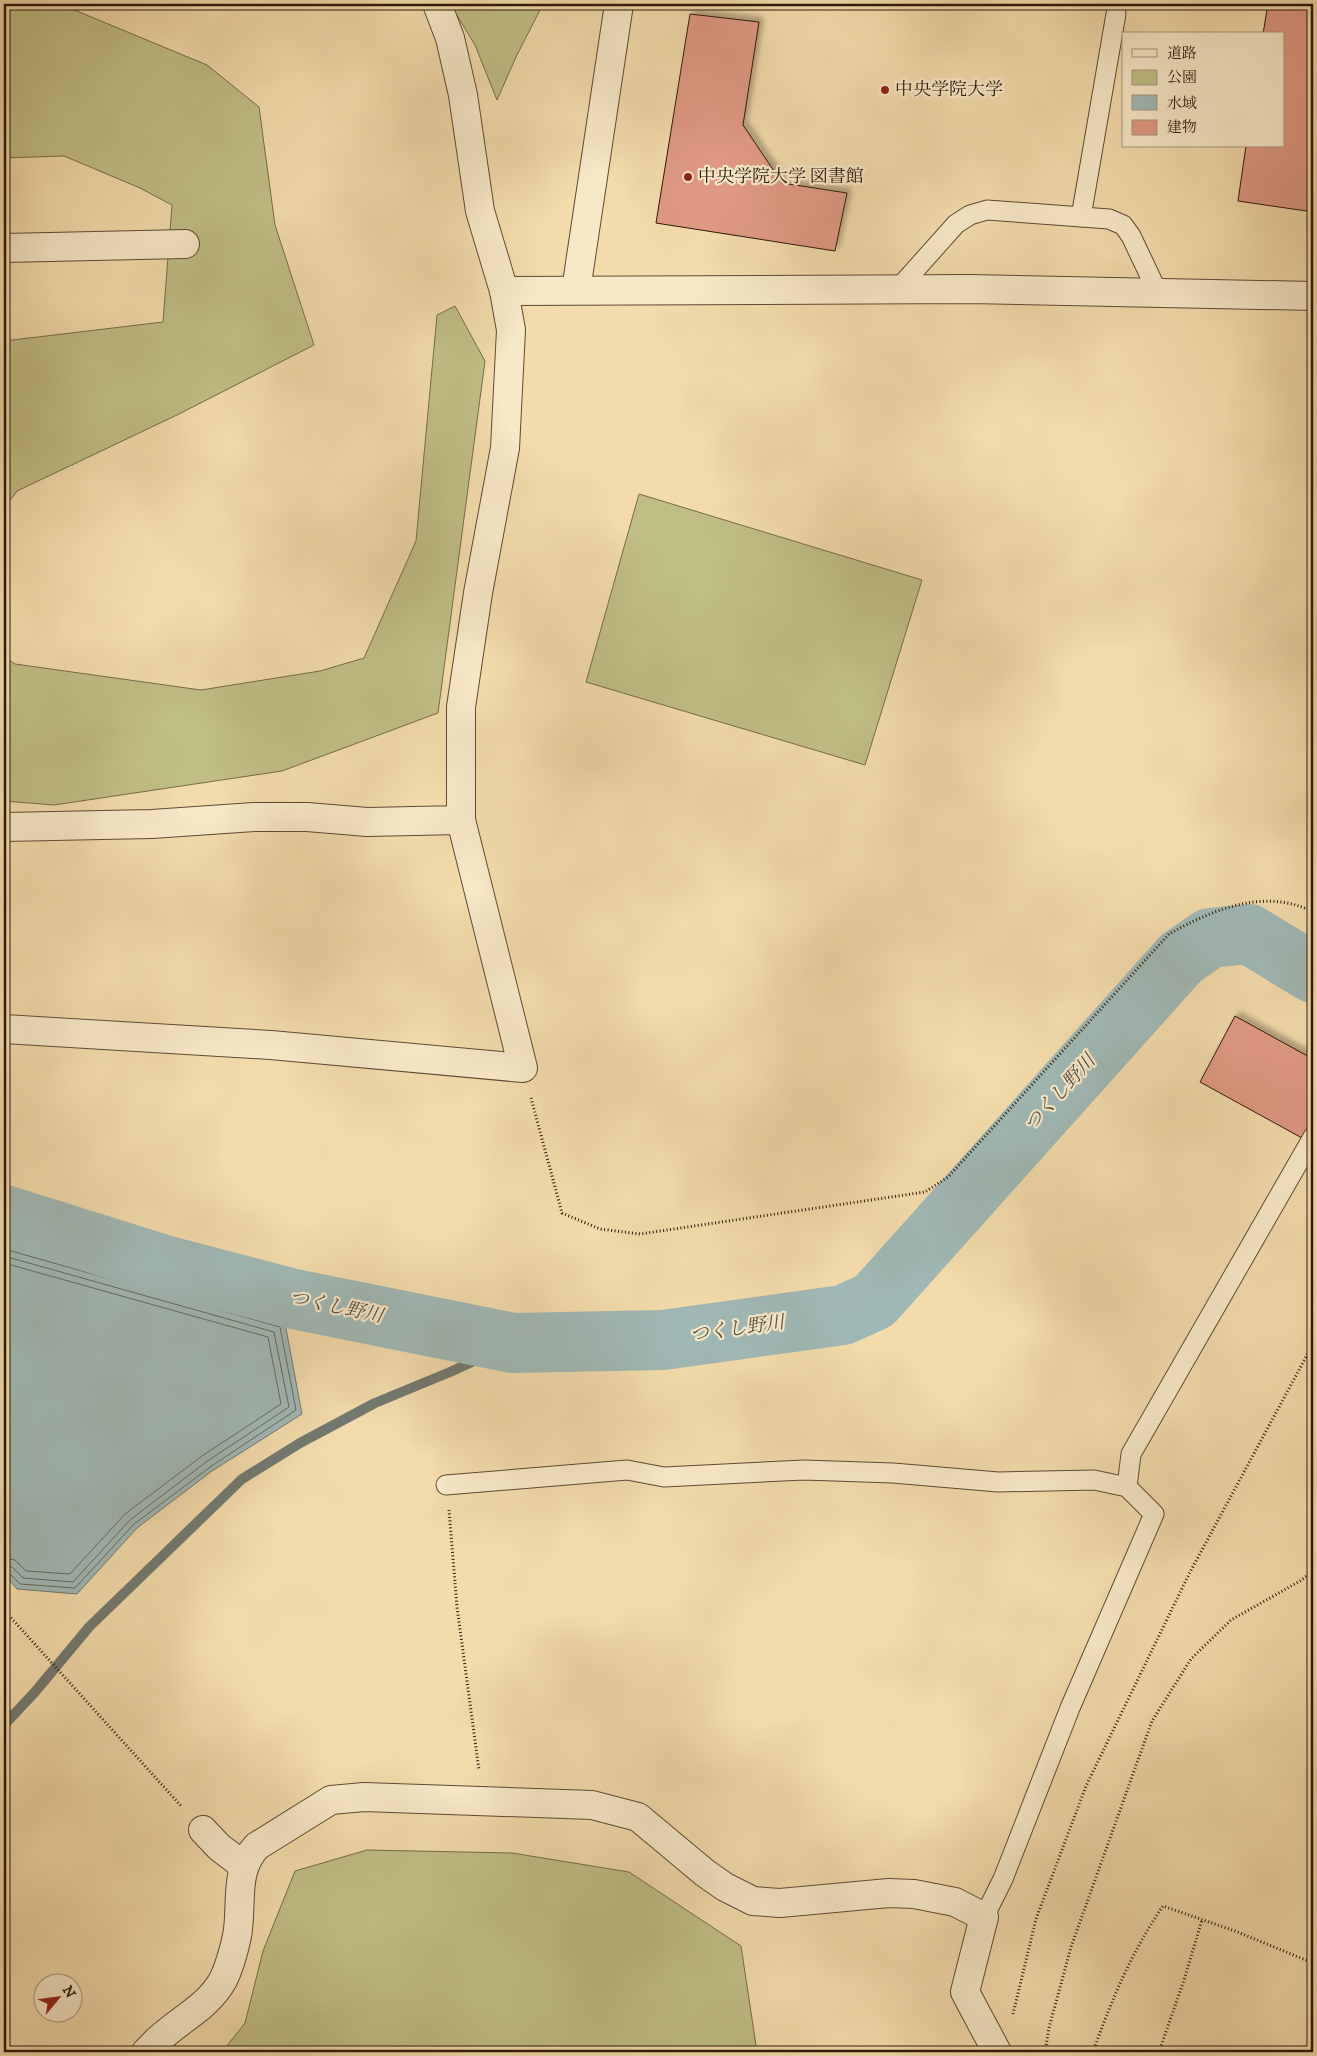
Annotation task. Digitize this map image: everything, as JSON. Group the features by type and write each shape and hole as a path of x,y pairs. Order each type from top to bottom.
{"street":[{"path":"4,1029 271,1045 523,1068 461,820 461,707 478,593 505,448 511,330 504,291 480,211 463,95 450,38 437,4"},
{"path":"576,290 619,4"},
{"path":"4,248 185,244"},
{"path":"504,291 898,289 1313,296"},
{"path":"4,827 152,824 254,816 307,817 367,822 461,820"},
{"path":"146,2052 164,2034 207,2003 224,1978 237,1936 244,1866 249,1854 257,1846 331,1800 364,1797 592,1805 638,1817 705,1873 725,1887 753,1901 780,1903 889,1894 914,1894 955,1902 984,1917 965,1992 997,2052"},
{"path":"203,1830 219,1847 244,1866"}],"lane":[{"path":"1081,217 1116,14"},
{"path":"898,289 956,224 970,215 987,210 1109,219 1122,225 1132,236 1158,293"},
{"path":"1127,1487 1131,1454 1313,1137"},
{"path":"446,1485 627,1470 664,1477 804,1470 893,1473 998,1482 1094,1480 1127,1487 1154,1514 1070,1708 1003,1879 984,1917"}],"path":[{"path":"523,1068 562,1213 600,1229 640,1234 925,1192 948,1176 1168,934 1194,920 1230,906 1269,900 1305,908 1313,912"},
{"path":"1012,2019 1036,1919 1086,1786 1189,1574 1313,1344"},
{"path":"446,1485 457,1607 476,1738 482,1800"},
{"path":"1045,2052 1049,2028 1071,1947 1152,1721 1191,1658 1230,1620 1313,1572"},
{"path":"4,1610 203,1830"},
{"path":"1093,2052 1127,1967 1146,1931 1163,1906 1235,1931 1313,1964"},
{"path":"1159,2052 1202,1920"}],"green space":[{"path":"4,4 60,4 207,65 259,107 275,225 314,345 177,415 17,491 4,509 4,341 163,322 172,205 140,188 64,156 4,158"},
{"path":"450,4 543,4 497,100 475,45"},
{"path":"455,306 485,361 438,713 282,771 54,805 4,801 4,656 15,664 201,690 320,671 364,658 416,541 437,315"},
{"path":"639,494 922,580 865,765 586,682"},
{"path":"367,1850 512,1853 629,1872 741,1946 757,2052 222,2052 245,2023 263,1951 295,1871"}],"water":[{"path":"4,1244 285,1323 302,1414 212,1471 137,1528 77,1594 17,1589 4,1574"}],"building":[{"path":"1268,4 1313,4 1313,212 1238,201 1246,148 1284,148 1284,32 1263,32"},
{"path":"690,14 759,22 743,125 782,183 847,193 835,251 656,223"},
{"path":"1235,1016 1313,1059 1313,1118 1302,1138 1200,1082"}],"waterway":[{"name":"つくし野川","path":"4,1215 164,1265 294,1299 513,1343 663,1340 843,1315 874,1301 1181,958 1210,938 1249,934 1313,973"},
{"path":"4,1725 35,1692 89,1627 242,1479 300,1443 375,1403 513,1343"}],"place":[{"name":"中央学院大学","path":"885,90"},
{"name":"中央学院大学 図書館","path":"688,177"}]}
